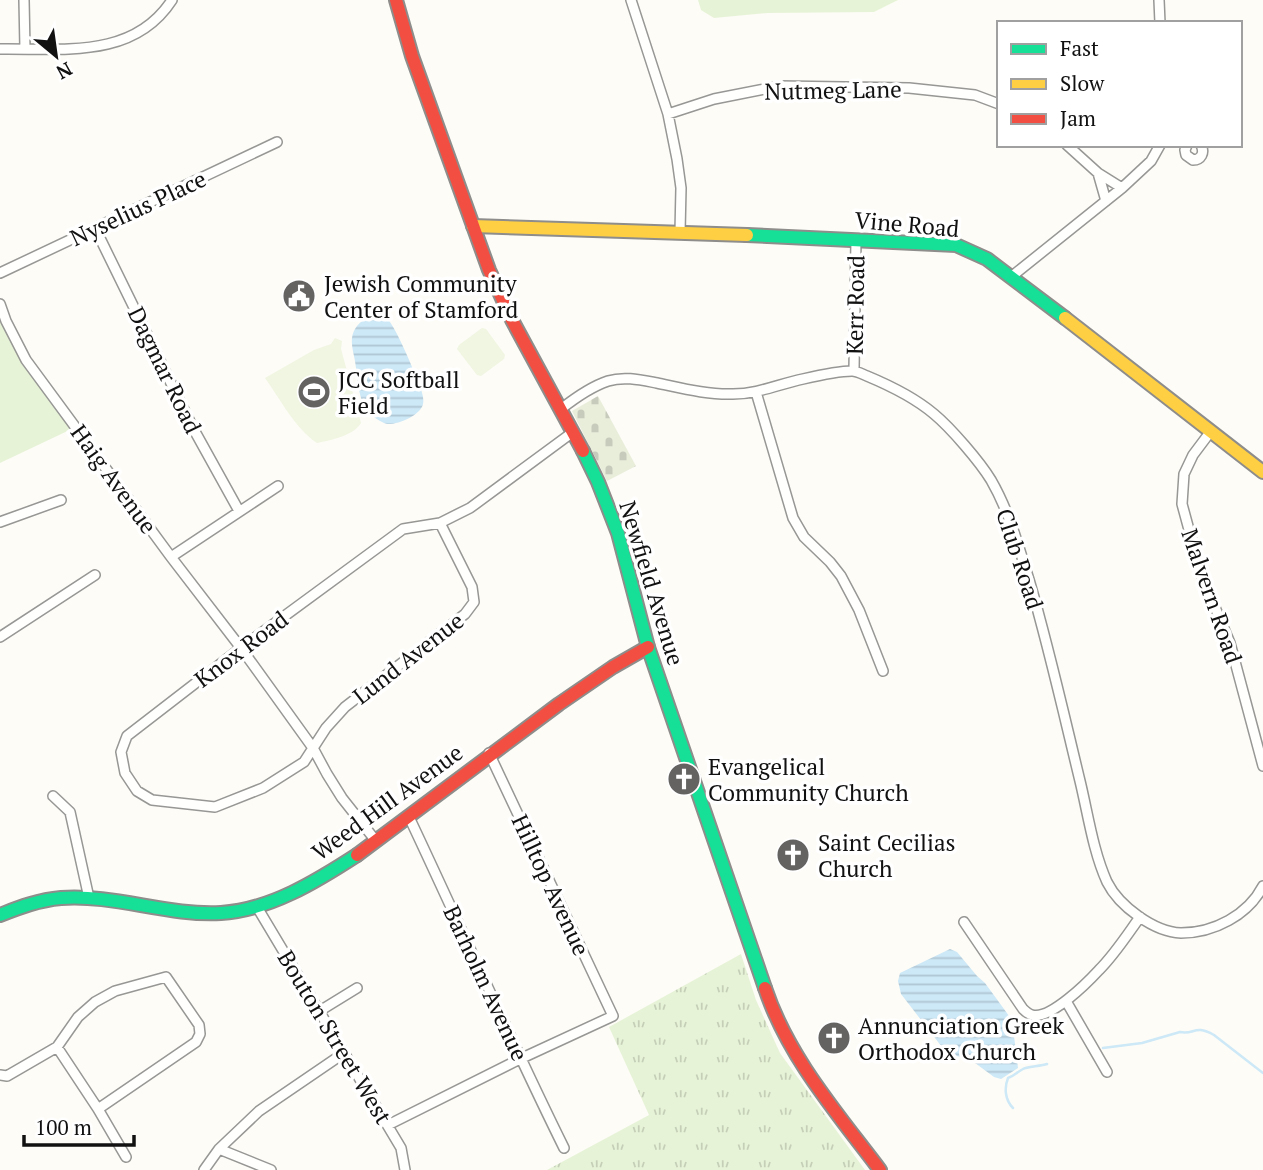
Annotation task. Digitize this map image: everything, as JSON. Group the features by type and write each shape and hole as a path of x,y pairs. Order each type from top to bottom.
{"main road":[{"name":"Newfield Avenue","path":"396,0 409,47 489,270 512,320 598,482 618,533 649,647 768,998 786,1038 808,1074 880,1170"},
{"name":"Vine Road","path":"472,226 680,232 956,245 987,259 1263,472"},
{"name":"Weed Hill Avenue","path":"2,910 39,900 66,897 197,914 226,914 257,907 333,871 409,817 489,753 621,660 649,647"}],"street":[{"path":"24,0 25,49"},
{"path":"0,49 104,46 136,34 167,9 172,0"},
{"path":"631,0 668,114 681,187 680,232"},
{"path":"1159,0 1160,21"},
{"name":"Nutmeg Lane","path":"668,114 714,99 780,86 909,88 975,95 997,103"},
{"name":"Nyselius Place","path":"0,273 277,142"},
{"path":"1069,147 1098,173 1122,188"},
{"path":"1011,277 1122,188 1151,161 1159,147"},
{"path":"1185,147 1188,158 1196,160 1202,155 1202,147"},
{"path":"1098,173 1106,201"},
{"name":"Dagmar Road","path":"95,228 193,428 239,511"},
{"name":"Kerr Road","path":"854,370 856,240"},
{"name":"Haig Avenue","path":"0,304 26,360 241,648 313,748 342,798 376,841"},
{"path":"561,409 585,392 609,381 633,379 690,390 732,394 756,392 803,379 854,370"},
{"name":"Club Road","path":"854,370 897,388 934,414 966,447 990,479 1011,521 1035,602 1098,857 1115,895 1140,917 1160,928 1180,933 1204,930 1227,922 1244,911 1263,886"},
{"path":"756,392 793,518 804,537 841,576 859,610 883,671"},
{"name":"Malvern Road","path":"1211,431 1193,455 1184,474 1182,504 1201,573 1230,643 1263,766"},
{"name":"Knox Road","path":"313,748 304,762 263,788 215,807 152,800 137,791 125,773 121,752 127,736 403,529 440,523 470,508 573,432"},
{"path":"171,557 278,486"},
{"path":"0,522 61,500"},
{"name":"Lund Avenue","path":"313,748 345,707 465,614 474,602 472,587 440,523"},
{"path":"0,637 95,575"},
{"name":"Hilltop Avenue","path":"489,753 613,1016 520,1059"},
{"path":"53,796 70,812 89,898"},
{"name":"Barholm Avenue","path":"409,817 520,1059 564,1148"},
{"name":"Bouton Street West","path":"257,907 401,1148 405,1170"},
{"path":"964,922 1023,1009 1035,1016 1066,1001 1100,969 1140,917"},
{"path":"0,1075 7,1076 57,1047 78,1017 94,1002 116,991 166,977 199,1025 200,1034 196,1042 98,1109"},
{"path":"318,1012 357,988"},
{"path":"1066,1001 1107,1072"},
{"path":"57,1047 126,1157"},
{"path":"204,1170 219,1149 259,1111 344,1053"},
{"path":"388,1125 520,1059"},
{"path":"219,1149 271,1170"}],"green space":[{"path":"698,0 898,0 874,12 768,13 714,18 701,10"},
{"path":"0,304 17,343 76,427 0,463"},
{"path":"482,328 486,329 505,355 504,359 481,376 477,375 457,349"},
{"name":"JCC Softball Field","path":"335,338 342,341 341,349 361,423 347,434 317,443 295,421 265,378 314,350 331,344"},
{"path":"598,396 636,466 607,481 572,411"},
{"path":"741,954 756,1000 780,1053 865,1170 547,1170 649,1115 609,1027"}],"water":[{"path":"382,312 405,350 423,401 421,408 414,415 392,424 376,418 364,404 359,390 352,345 357,326"},
{"path":"950,949 957,952 985,983 1012,1020 1018,1068 1001,1079 994,1077 967,1057 953,1056 945,1051 901,994 898,981 900,973"}],"waterway":[{"path":"1103,1048 1202,1030 1214,1035 1263,1073"},
{"path":"1013,1108 1006,1094 1008,1078 1025,1068 1047,1064"}],"traffic: fast":[{"path":"747,235 956,245 987,259 1065,318"},
{"path":"583,451 618,533 648,647 765,988"},
{"path":"0,915 45,900 61,898 101,899 201,913 239,911 292,893 357,855"}],"traffic: slow":[{"path":"473,226 747,235"},
{"path":"1065,318 1263,472"}],"traffic: jam":[{"path":"396,0 412,56 489,270 512,320 583,451"},
{"path":"357,855 559,704 648,647"},
{"path":"765,988 800,1061 880,1170"}],"place":[{"name":"Jewish Community Center of Stamford","path":"299,296"},
{"name":"JCC Softball Field","path":"314,392"},
{"name":"Evangelical Community Church","path":"684,779"},
{"name":"Saint Cecilias Church","path":"793,855"},
{"name":"Annunciation Greek Orthodox Church","path":"834,1038"}]}
